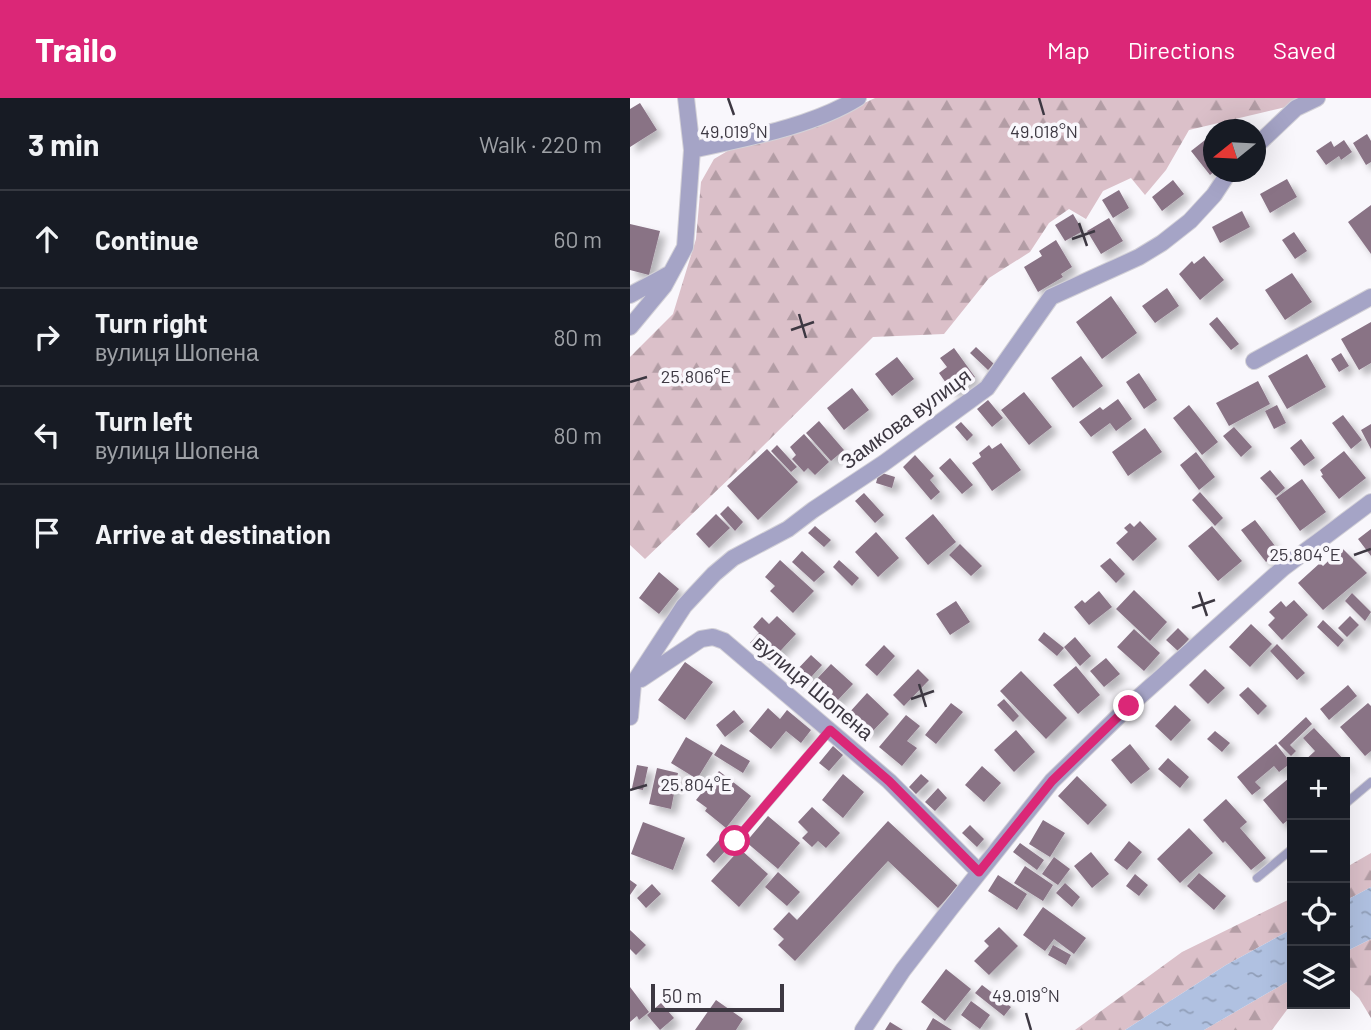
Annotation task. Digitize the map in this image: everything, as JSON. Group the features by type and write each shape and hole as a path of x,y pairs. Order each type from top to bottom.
{"street":[{"path":"630,327 673,271 685,247 692,150 686,98"},
{"path":"692,150 767,133 841,108 858,98"},
{"path":"1266,136 1296,108 1317,98"},
{"name":"Замкова вулиця","path":"630,718 633,684 684,606 714,574 733,558 788,529 987,388 1051,297 1139,257 1161,243 1190,221 1222,182"},
{"path":"630,295 673,271"},
{"path":"1254,361 1371,297"},
{"path":"863,1030 903,970 1052,781 1129,706 1283,568 1371,502"},
{"name":"вулиця Шопена","path":"633,684 701,639 719,638 889,781 979,872"}],"lane":[{"path":"735,841 830,730"},
{"path":"1350,800 1371,782"},
{"path":"1257,878 1287,853"}],"green space":[{"path":"875,98 1305,98 1286,107 1235,119 1203,119 1203,127 1189,130 1166,170 1145,195 1131,178 1103,191 1086,219 1069,209 1049,223 1030,252 989,278 944,334 873,337 645,559 630,545 630,357 673,314 696,239 701,182 714,159 736,146 832,118"},
{"path":"1371,853 1371,887 1350,898 1350,883 1350,865"},
{"path":"1287,900 1287,932 1226,965 1125,1030 1075,1030 1182,952"},
{"path":"1371,939 1371,1018 1359,998 1350,990 1350,950"},
{"path":"1287,982 1288,1009 1272,1030 1204,1030"}],"water":[{"path":"1371,887 1371,939 1350,950 1350,946 1350,898"},
{"path":"1287,932 1287,982 1204,1030 1125,1030 1226,965"}],"building":[{"path":"640,103 657,130 630,147 630,109"},
{"path":"1367,134 1371,141 1371,162 1366,165 1353,143"},
{"path":"1344,140 1352,152 1341,160 1339,156 1326,165 1316,151 1331,141 1334,147"},
{"path":"1203,142 1203,166 1191,151"},
{"path":"1287,179 1297,197 1270,213 1260,194"},
{"path":"1173,180 1184,194 1162,211 1152,197"},
{"path":"1119,190 1129,208 1113,218 1102,200"},
{"path":"1371,205 1371,254 1348,222"},
{"path":"1242,211 1250,227 1220,243 1212,227"},
{"path":"1073,214 1083,231 1065,241 1055,225"},
{"path":"1109,218 1123,241 1101,254 1087,231"},
{"path":"630,224 660,231 649,275 630,270"},
{"path":"1294,232 1307,251 1295,259 1282,240"},
{"path":"1056,240 1072,267 1061,274 1063,277 1038,292 1024,267 1042,256 1039,251"},
{"path":"1204,256 1224,280 1200,300 1179,274 1192,261 1194,264"},
{"path":"1292,273 1312,302 1285,320 1265,290"},
{"path":"1167,288 1179,306 1155,323 1142,306"},
{"path":"1111,296 1137,333 1102,359 1076,322"},
{"path":"1217,317 1239,344 1231,350 1209,324"},
{"path":"1371,322 1371,363 1359,370 1341,339"},
{"path":"976,347 994,364 988,370 970,353"},
{"path":"954,348 975,377 953,393 939,373 947,367 940,358"},
{"path":"1341,353 1349,366 1339,372 1331,359"},
{"path":"1307,354 1326,387 1287,409 1268,376"},
{"path":"1081,356 1103,386 1073,408 1051,378"},
{"path":"897,357 914,379 892,396 875,374"},
{"path":"1139,373 1157,400 1144,409 1126,382"},
{"path":"1258,381 1270,404 1229,426 1216,403"},
{"path":"852,388 869,410 844,430 827,408"},
{"path":"1024,392 1052,427 1029,445 1001,410"},
{"path":"1118,399 1132,419 1116,431 1110,423 1091,437 1079,422 1100,407 1103,410"},
{"path":"988,400 1003,418 992,427 977,409"},
{"path":"1189,405 1218,442 1202,455 1173,418"},
{"path":"1277,405 1286,423 1274,429 1265,411"},
{"path":"1343,415 1362,440 1351,449 1332,423"},
{"path":"819,421 844,450 831,461 806,433"},
{"path":"961,422 973,435 967,441 955,427"},
{"path":"1371,424 1371,449 1361,430"},
{"path":"1234,427 1252,447 1241,457 1223,436"},
{"path":"1145,428 1162,452 1128,476 1112,452"},
{"path":"804,434 829,462 815,475 808,468 804,472 792,459 796,455 790,447"},
{"path":"1301,439 1315,458 1304,466 1290,448"},
{"path":"1001,443 1021,470 992,491 972,463 981,457 979,453 989,445 992,449"},
{"path":"777,445 797,467 791,472 771,451"},
{"path":"767,449 798,482 758,520 727,486"},
{"path":"1344,451 1366,478 1339,499 1321,476 1323,475 1320,470"},
{"path":"1196,452 1215,477 1199,490 1180,465"},
{"path":"915,455 934,476 930,480 940,492 931,500 903,467"},
{"path":"950,458 973,485 962,494 939,468"},
{"path":"1270,470 1285,488 1276,496 1260,478"},
{"path":"879,472 895,477 892,488 876,483"},
{"path":"1302,479 1326,512 1300,531 1276,498"},
{"path":"1200,492 1223,518 1215,526 1192,500"},
{"path":"864,493 884,515 875,523 855,501"},
{"path":"728,506 743,522 735,531 720,514"},
{"path":"716,514 730,528 709,548 696,534"},
{"path":"933,514 956,542 928,565 905,538"},
{"path":"1255,520 1279,551 1266,562 1241,530"},
{"path":"1140,521 1157,539 1133,561 1116,543 1128,532 1124,528 1130,523 1134,527"},
{"path":"815,526 831,540 824,547 808,533"},
{"path":"1212,526 1242,561 1218,581 1188,546"},
{"path":"1371,529 1371,556 1358,539"},
{"path":"876,532 899,558 878,577 855,552"},
{"path":"960,544 982,566 971,576 949,555"},
{"path":"1342,548 1367,573 1323,610 1298,583 1320,563 1323,566"},
{"path":"802,551 825,572 814,582 792,562"},
{"path":"1110,558 1125,574 1116,583 1100,566"},
{"path":"780,560 814,591 793,613 770,591 775,586 765,577"},
{"path":"839,560 859,578 852,586 833,567"},
{"path":"659,572 679,589 659,614 639,598"},
{"path":"1134,590 1167,622 1150,641 1116,609"},
{"path":"1099,591 1112,607 1089,625 1074,607 1082,600 1085,603"},
{"path":"1352,593 1371,612 1365,621 1345,601"},
{"path":"1294,600 1308,615 1282,640 1268,625 1275,618 1269,612 1281,601 1286,607"},
{"path":"956,601 970,622 950,635 936,614"},
{"path":"777,616 796,634 770,662 750,643 759,633 753,627 762,617 769,624"},
{"path":"1350,616 1359,625 1347,637 1338,628"},
{"path":"1323,620 1344,640 1338,647 1317,627"},
{"path":"1251,624 1272,644 1250,667 1229,647"},
{"path":"1178,628 1189,639 1178,651 1166,640"},
{"path":"1134,629 1160,653 1144,671 1117,647"},
{"path":"1044,632 1064,648 1057,656 1038,640"},
{"path":"1075,637 1091,656 1080,666 1064,647"},
{"path":"1277,644 1305,673 1297,680 1270,651"},
{"path":"884,645 895,656 877,676 865,665"},
{"path":"811,655 822,665 803,686 792,675"},
{"path":"1106,658 1120,674 1104,687 1090,671"},
{"path":"685,662 713,682 685,720 658,700"},
{"path":"831,664 853,684 836,702 814,682"},
{"path":"1076,666 1100,695 1078,714 1053,685"},
{"path":"918,669 929,680 904,706 893,695"},
{"path":"1205,669 1225,688 1208,704 1189,685"},
{"path":"1021,671 1067,718 1046,739 1000,691"},
{"path":"1348,685 1357,696 1329,720 1320,709"},
{"path":"1248,687 1267,706 1258,715 1239,695"},
{"path":"867,693 889,714 870,734 864,728 859,733 851,726 856,721 848,714"},
{"path":"1004,699 1019,716 1013,722 997,705"},
{"path":"951,703 963,712 936,744 925,735"},
{"path":"1368,703 1371,706 1371,751 1365,756 1340,727"},
{"path":"1175,705 1191,720 1171,741 1155,726"},
{"path":"768,708 780,719 787,710 811,730 801,743 786,731 771,749 749,731"},
{"path":"734,710 744,722 725,737 716,725"},
{"path":"906,715 920,726 907,741 917,748 902,766 879,747"},
{"path":"1306,717 1312,724 1290,745 1296,751 1291,756 1278,743"},
{"path":"1314,728 1341,757 1308,757 1315,751 1303,738"},
{"path":"1016,730 1035,752 1014,772 994,750"},
{"path":"1215,731 1230,743 1222,752 1207,739"},
{"path":"686,737 713,753 697,779 671,763"},
{"path":"721,744 750,761 743,773 714,755"},
{"path":"1130,744 1150,769 1131,784 1111,760"},
{"path":"1276,744 1287,758 1287,766 1279,772 1274,766 1255,782 1261,788 1252,795 1237,777"},
{"path":"833,746 843,755 829,771 819,763"},
{"path":"1168,758 1189,777 1180,788 1158,769"},
{"path":"637,765 648,767 643,790 632,788"},
{"path":"982,766 1001,783 984,802 965,785"},
{"path":"657,768 678,773 671,809 649,804"},
{"path":"719,771 751,796 726,828 696,800"},
{"path":"843,774 864,792 843,818 822,800"},
{"path":"921,774 929,781 916,794 909,787"},
{"path":"1077,776 1107,805 1088,825 1058,796"},
{"path":"1287,780 1287,821 1283,824 1263,800"},
{"path":"938,788 947,798 935,811 925,802"},
{"path":"1226,799 1247,822 1240,828 1266,858 1251,870 1203,820"},
{"path":"812,807 840,833 826,848 818,841 812,847 802,838 808,832 798,822"},
{"path":"768,816 800,843 778,869 746,842"},
{"path":"1043,820 1065,833 1050,857 1029,844"},
{"path":"888,821 958,886 938,908 888,861 795,961 778,945 784,939 773,929 789,912 797,920"},
{"path":"643,822 685,838 673,870 631,854"},
{"path":"970,825 984,839 977,847 962,833"},
{"path":"1189,828 1213,853 1180,883 1157,859"},
{"path":"720,839 729,847 714,863 706,855"},
{"path":"1129,841 1142,852 1127,870 1114,860"},
{"path":"1020,843 1044,860 1037,870 1013,852"},
{"path":"740,849 768,874 739,907 711,881"},
{"path":"1091,852 1109,874 1092,888 1074,866"},
{"path":"1054,857 1070,869 1058,885 1042,874"},
{"path":"1025,866 1053,885 1043,901 1014,883"},
{"path":"778,872 800,892 787,906 765,887"},
{"path":"1199,873 1226,896 1214,910 1187,886"},
{"path":"1135,874 1148,885 1139,896 1126,886"},
{"path":"998,875 1027,894 1017,910 988,891"},
{"path":"630,880 637,885 630,895"},
{"path":"1065,883 1080,897 1072,907 1056,893"},
{"path":"652,884 661,894 646,908 637,898"},
{"path":"1043,907 1086,938 1074,954 1054,939 1045,951 1023,935"},
{"path":"999,927 1018,946 989,975 974,961 989,946 984,941"},
{"path":"630,930 646,945 636,955 630,949"},
{"path":"1053,945 1071,955 1066,965 1048,955"},
{"path":"946,969 971,989 945,1021 921,1002"},
{"path":"982,985 1011,1007 1004,1016 975,993"},
{"path":"630,987 649,1012 639,1020 637,1016 630,1022"},
{"path":"716,1000 743,1019 736,1030 695,1030"},
{"path":"971,1001 990,1015 980,1029 961,1015"},
{"path":"661,1003 674,1018 660,1030 647,1015"},
{"path":"933,1018 952,1030 926,1030"},
{"path":"890,1022 903,1030 885,1030"}],"route":[{"path":"735,841 830,730 889,781 979,872 1052,781 1129,706"}]}
